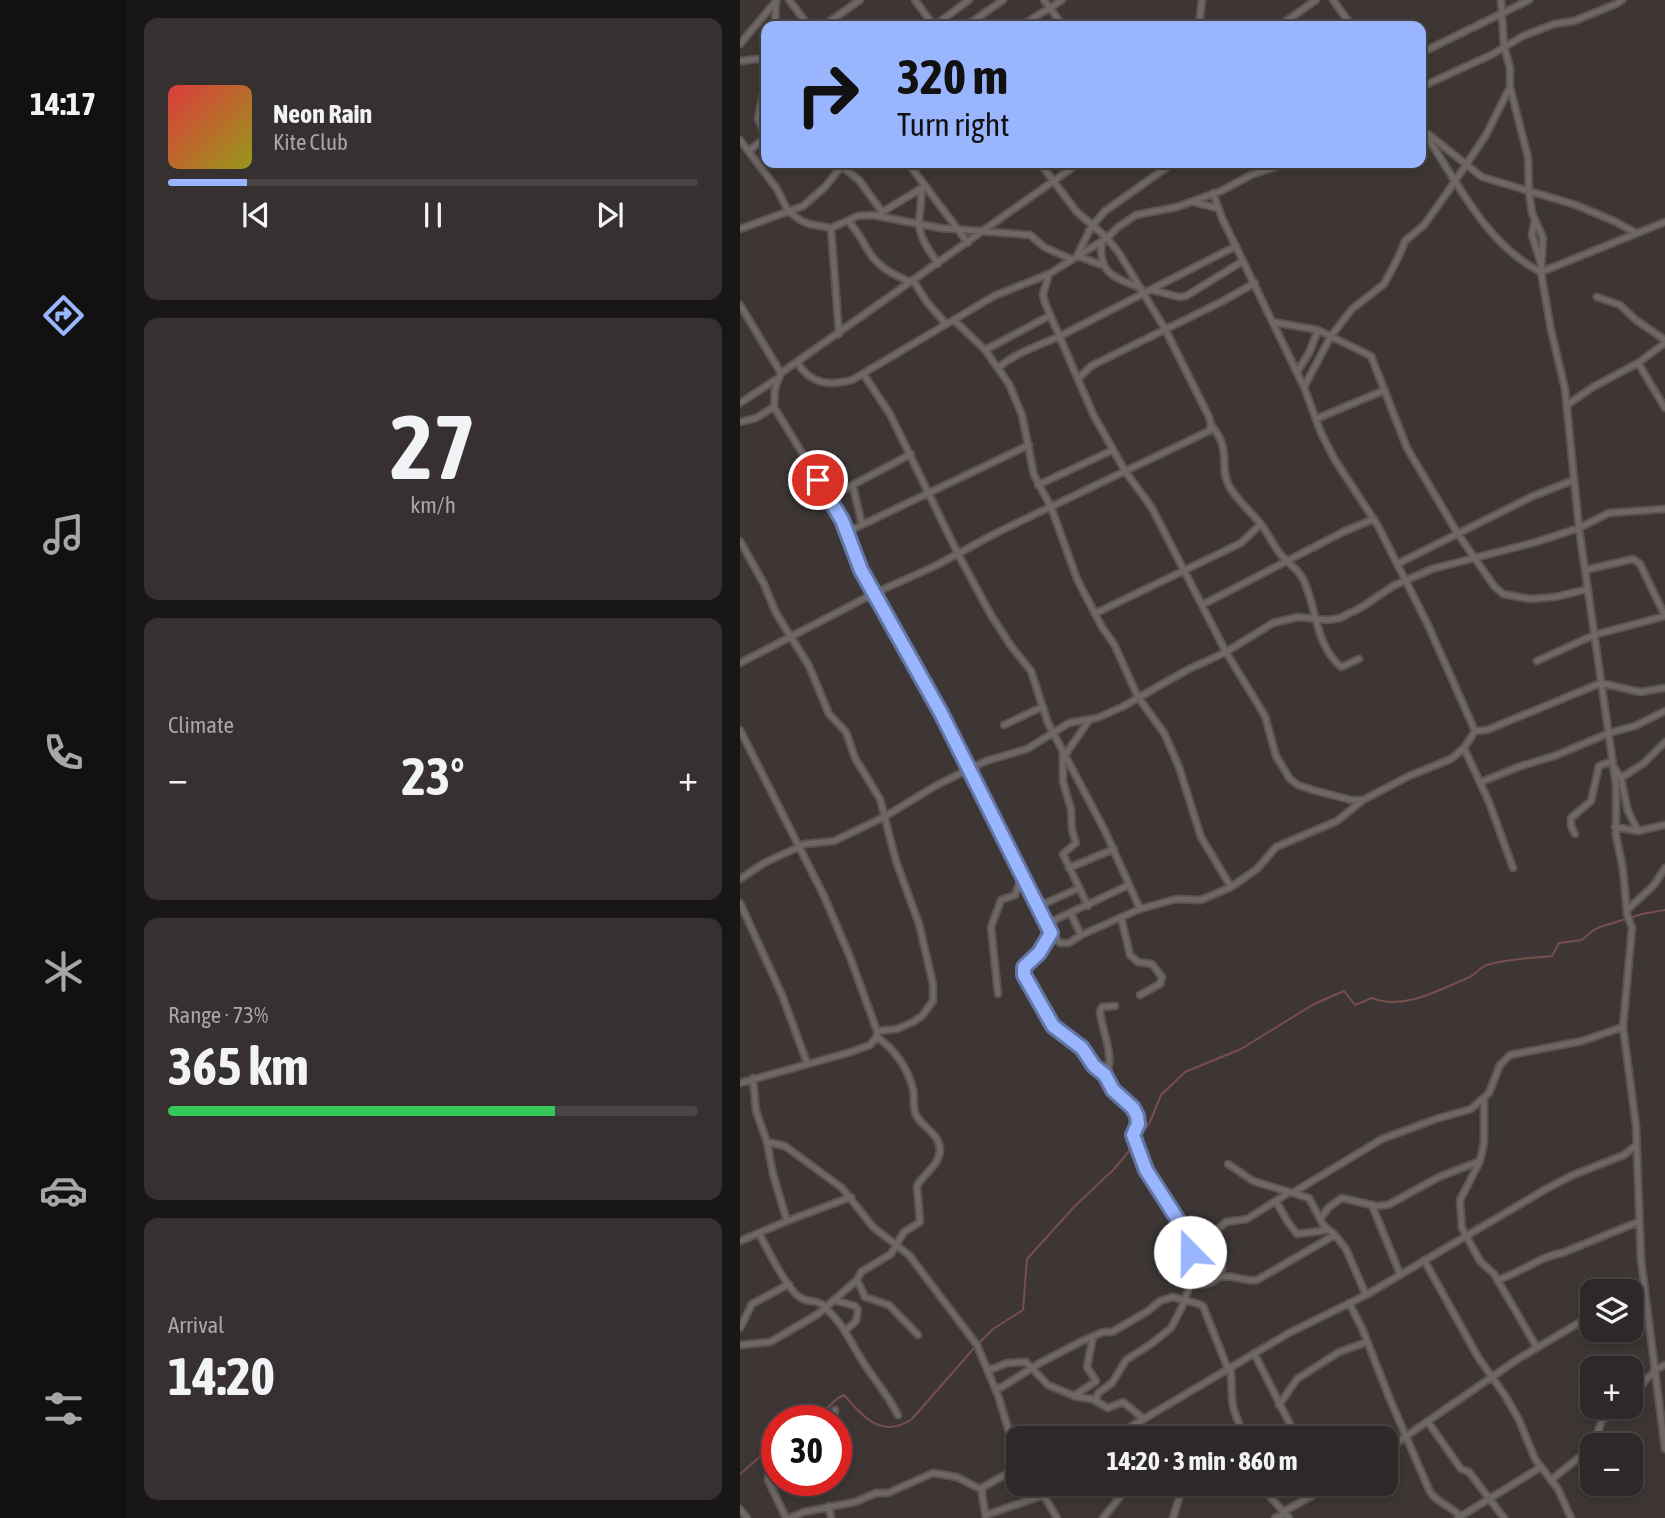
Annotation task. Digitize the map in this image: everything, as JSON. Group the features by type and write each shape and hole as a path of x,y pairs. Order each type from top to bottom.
{"street":[{"path":"789,0 805,21"},
{"path":"830,21 860,0"},
{"path":"941,21 969,0"},
{"path":"973,21 1003,0"},
{"path":"1044,0 1059,21"},
{"path":"1029,21 1062,0"},
{"path":"1200,21 1202,0"},
{"path":"1286,21 1316,0"},
{"path":"1333,0 1348,21"},
{"path":"1501,0 1504,46 1510,68 1509,87 1528,157 1529,193 1535,220 1543,238 1541,269"},
{"path":"1426,51 1529,0"},
{"path":"1426,85 1554,24 1574,21 1622,0"},
{"path":"775,21 776,1"},
{"path":"740,44 776,1"},
{"path":"919,1 931,21"},
{"path":"740,61 761,59"},
{"path":"1304,387 1331,336 1352,309 1384,284 1405,241 1424,225 1456,180 1491,126 1509,87"},
{"path":"761,104 758,119 761,126"},
{"path":"1426,132 1482,177 1576,205 1636,233"},
{"path":"1426,135 1478,215 1504,247 1516,258 1541,269 1665,222"},
{"path":"740,140 761,167"},
{"path":"749,151 761,141"},
{"path":"762,168 777,189 788,211 800,220 831,228 863,215 879,214 940,228 1030,235 1044,247 1102,265 1143,291"},
{"path":"740,229 812,199 840,168"},
{"path":"847,168 859,180 879,214"},
{"path":"911,168 968,243"},
{"path":"1044,168 1143,291 1225,449 1225,469 1229,485 1287,561 1298,571 1305,583 1313,617 1324,643 1338,665 1344,667 1359,659"},
{"path":"740,403 839,334 873,306 938,264 1071,168"},
{"path":"1074,258 1091,227 1105,211 1166,168"},
{"path":"797,362 807,376 824,383 844,382 864,375 898,351 1005,291 1049,274 1104,240 1136,215 1167,210 1272,168"},
{"path":"879,214 923,187"},
{"path":"923,187 919,223 924,242 938,264"},
{"path":"1213,193 1217,208 1297,372 1335,460 1374,519 1406,580 1475,732"},
{"path":"1191,201 1217,208"},
{"path":"1535,220 1532,235 1567,405 1579,528 1613,763 1615,827 1630,922 1631,963 1623,1027 1635,1114 1638,1222 1645,1294 1665,1449"},
{"path":"848,221 861,235 876,260 888,271 912,281 946,324"},
{"path":"831,228 839,334"},
{"path":"1102,265 1100,260 1104,240"},
{"path":"1152,290 1236,246"},
{"path":"999,367 1018,353 1059,336 1143,291 1186,296 1243,261"},
{"path":"1049,274 1043,294 1049,316 1093,414 1125,471 1152,508 1226,652 1265,716 1276,756 1290,779 1298,785 1363,800"},
{"path":"1079,378 1091,366 1255,283"},
{"path":"1567,405 1593,387 1638,363 1665,341 1620,305 1597,297"},
{"path":"740,305 781,373"},
{"path":"985,350 1049,316"},
{"path":"954,320 999,367 1019,404 1038,485 1051,507 1074,572 1114,644 1138,698 1164,733 1179,767 1201,837 1231,887"},
{"path":"1273,322 1318,330 1371,356 1407,448 1458,534 1486,576 1503,594 1538,600 1588,589"},
{"path":"1297,372 1309,353 1318,330"},
{"path":"1638,363 1665,408"},
{"path":"864,375 882,399 958,554 1000,630 1031,671 1053,734 1114,849 1140,909"},
{"path":"777,379 774,407 830,497 861,570 970,771 1046,924 1055,940 1064,944 1140,909 1176,899 1199,901 1231,887 1257,869 1276,847 1337,821 1363,800 1409,776 1441,765 1464,748 1475,732 1500,725 1601,683 1640,692 1665,688"},
{"path":"1316,419 1385,390"},
{"path":"740,422 756,418 774,407"},
{"path":"740,663 998,532 1209,431 1211,425"},
{"path":"847,532 1029,445"},
{"path":"1038,485 1113,450"},
{"path":"830,497 911,454"},
{"path":"1397,564 1533,496 1574,480"},
{"path":"853,486 862,525"},
{"path":"740,879 799,846 810,842 834,841 986,761 1027,750 1069,723 1091,719 1138,698 1187,670 1226,652 1273,623 1298,617 1328,620 1340,618 1406,580 1474,557 1579,528 1609,513 1665,509"},
{"path":"1202,605 1343,531 1374,519"},
{"path":"1096,613 1241,543 1261,524"},
{"path":"740,541 760,576 776,613 809,666 829,714 846,732 855,758 880,799 900,875 919,925 934,992 933,1001 922,1016 898,1028 877,1034 870,1045 740,1083"},
{"path":"1537,662 1594,635 1665,616 1640,564 1633,559 1585,570"},
{"path":"1004,725 1042,708"},
{"path":"1481,782 1609,733 1635,726 1665,711"},
{"path":"1088,906 1063,851 1077,843 1063,782 1064,754 1091,719"},
{"path":"740,730 799,846 850,957 877,1034 902,1061 913,1091 916,1115 934,1135 939,1146 935,1163 917,1186 920,1222 904,1232 898,1245 886,1259 861,1272 857,1280 826,1307 773,1340 740,1345"},
{"path":"1621,778 1644,762 1665,742"},
{"path":"1464,748 1481,782 1513,868"},
{"path":"1613,763 1621,778 1628,811 1638,831"},
{"path":"1575,834 1571,827 1571,818 1591,801 1599,766 1613,763"},
{"path":"1615,827 1638,831 1665,825"},
{"path":"1069,868 1114,849"},
{"path":"1627,912 1654,885 1665,868"},
{"path":"998,994 991,927 1001,900 1015,895 1022,876"},
{"path":"1046,924 1129,885"},
{"path":"1038,907 1079,888"},
{"path":"740,903 782,995 807,1063"},
{"path":"1071,914 1081,935"},
{"path":"1121,916 1130,955 1138,962 1152,964 1162,977 1160,984 1140,995"},
{"path":"1051,933 1039,953 1024,967 1024,975 1053,1026 1076,1042 1113,1090 1133,1108 1138,1124 1133,1137 1146,1170 1166,1199 1195,1262 1192,1284 1171,1328 1126,1360 1112,1383 1098,1393 1096,1401"},
{"path":"1106,1078 1110,1066 1110,1049 1099,1012 1102,1007 1115,1006"},
{"path":"1536,1346 1497,1279 1480,1261 1461,1223 1460,1200 1480,1161 1485,1130 1484,1099 1500,1065 1510,1055 1582,1041 1623,1027"},
{"path":"753,1078 756,1111 767,1142 773,1174 787,1220"},
{"path":"1217,1278 1224,1259 1217,1240 1218,1229 1226,1222 1246,1219 1382,1139 1471,1109 1484,1099"},
{"path":"767,1142 785,1146 842,1188 873,1227 886,1239 904,1249 977,1345 995,1388 1007,1426"},
{"path":"1134,1426 1254,1353 1310,1321 1366,1296 1546,1189 1572,1175 1624,1156 1635,1146"},
{"path":"1624,1156 1637,1160"},
{"path":"1320,1219 1329,1207 1342,1198 1380,1207 1392,1204 1439,1177 1480,1161"},
{"path":"1228,1164 1253,1181 1309,1198 1327,1230 1336,1235 1351,1258 1366,1296"},
{"path":"740,1241 787,1220 851,1197"},
{"path":"1277,1201 1297,1234 1327,1230"},
{"path":"1372,1205 1400,1274"},
{"path":"1497,1279 1525,1269 1553,1254 1562,1253 1638,1222"},
{"path":"759,1233 800,1298 817,1301 826,1307 889,1397 898,1415"},
{"path":"1192,1284 1204,1284 1231,1275 1257,1280 1336,1235"},
{"path":"1424,1260 1474,1350 1519,1420 1535,1459 1551,1480 1571,1518"},
{"path":"857,1280 865,1297 889,1305 918,1335"},
{"path":"740,1328 752,1304 789,1284"},
{"path":"995,1388 1093,1337 1126,1325 1164,1299 1173,1297 1203,1306 1229,1368 1233,1406 1241,1426"},
{"path":"834,1300 855,1306 858,1310 857,1321 844,1331"},
{"path":"1349,1303 1434,1497 1459,1517 1541,1467"},
{"path":"1398,1443 1536,1346 1580,1322"},
{"path":"1074,1396 1096,1381 1087,1367 1093,1337"},
{"path":"1279,1405 1298,1379 1339,1352 1367,1342"},
{"path":"1254,1353 1290,1426"},
{"path":"987,1368 1023,1362 1033,1367 1048,1385 1074,1396 1096,1401 1108,1408 1123,1402 1144,1419"},
{"path":"1643,1383 1654,1371 1665,1365"},
{"path":"1428,1422 1461,1469 1469,1472 1504,1518"},
{"path":"1551,1480 1580,1457"},
{"path":"774,1496 788,1518 829,1506 855,1502 876,1493 888,1493 933,1473 964,1479 982,1490"},
{"path":"1006,1474 982,1490 986,1516 1041,1496"},
{"path":"1045,1496 1057,1518"},
{"path":"1103,1518 1121,1496"},
{"path":"1173,1518 1180,1496"},
{"path":"1269,1496 1286,1515"},
{"path":"1275,1518 1286,1515 1314,1496"},
{"path":"829,1506 831,1518"},
{"path":"740,1509 747,1518"}],"waterway":[{"path":"1138,1139 1150,1122 1161,1095 1185,1072 1241,1049 1314,1004 1344,991 1355,1005 1372,998 1397,1002 1422,997 1470,977 1487,965 1552,956 1559,943 1582,940 1600,927 1665,910"},
{"path":"979,1343 993,1329 1023,1310 1027,1259 1135,1144"},
{"path":"830,1405 844,1395 874,1423 892,1427 901,1425 912,1419 975,1347"},
{"path":"740,1474 761,1456"}],"route":[{"path":"818,480 842,520 861,570 941,713 1051,933 1039,953 1024,967 1024,975 1053,1026 1082,1048 1094,1066 1105,1075 1110,1087 1136,1113 1138,1124 1133,1137 1146,1170 1178,1220 1190,1252"}]}
